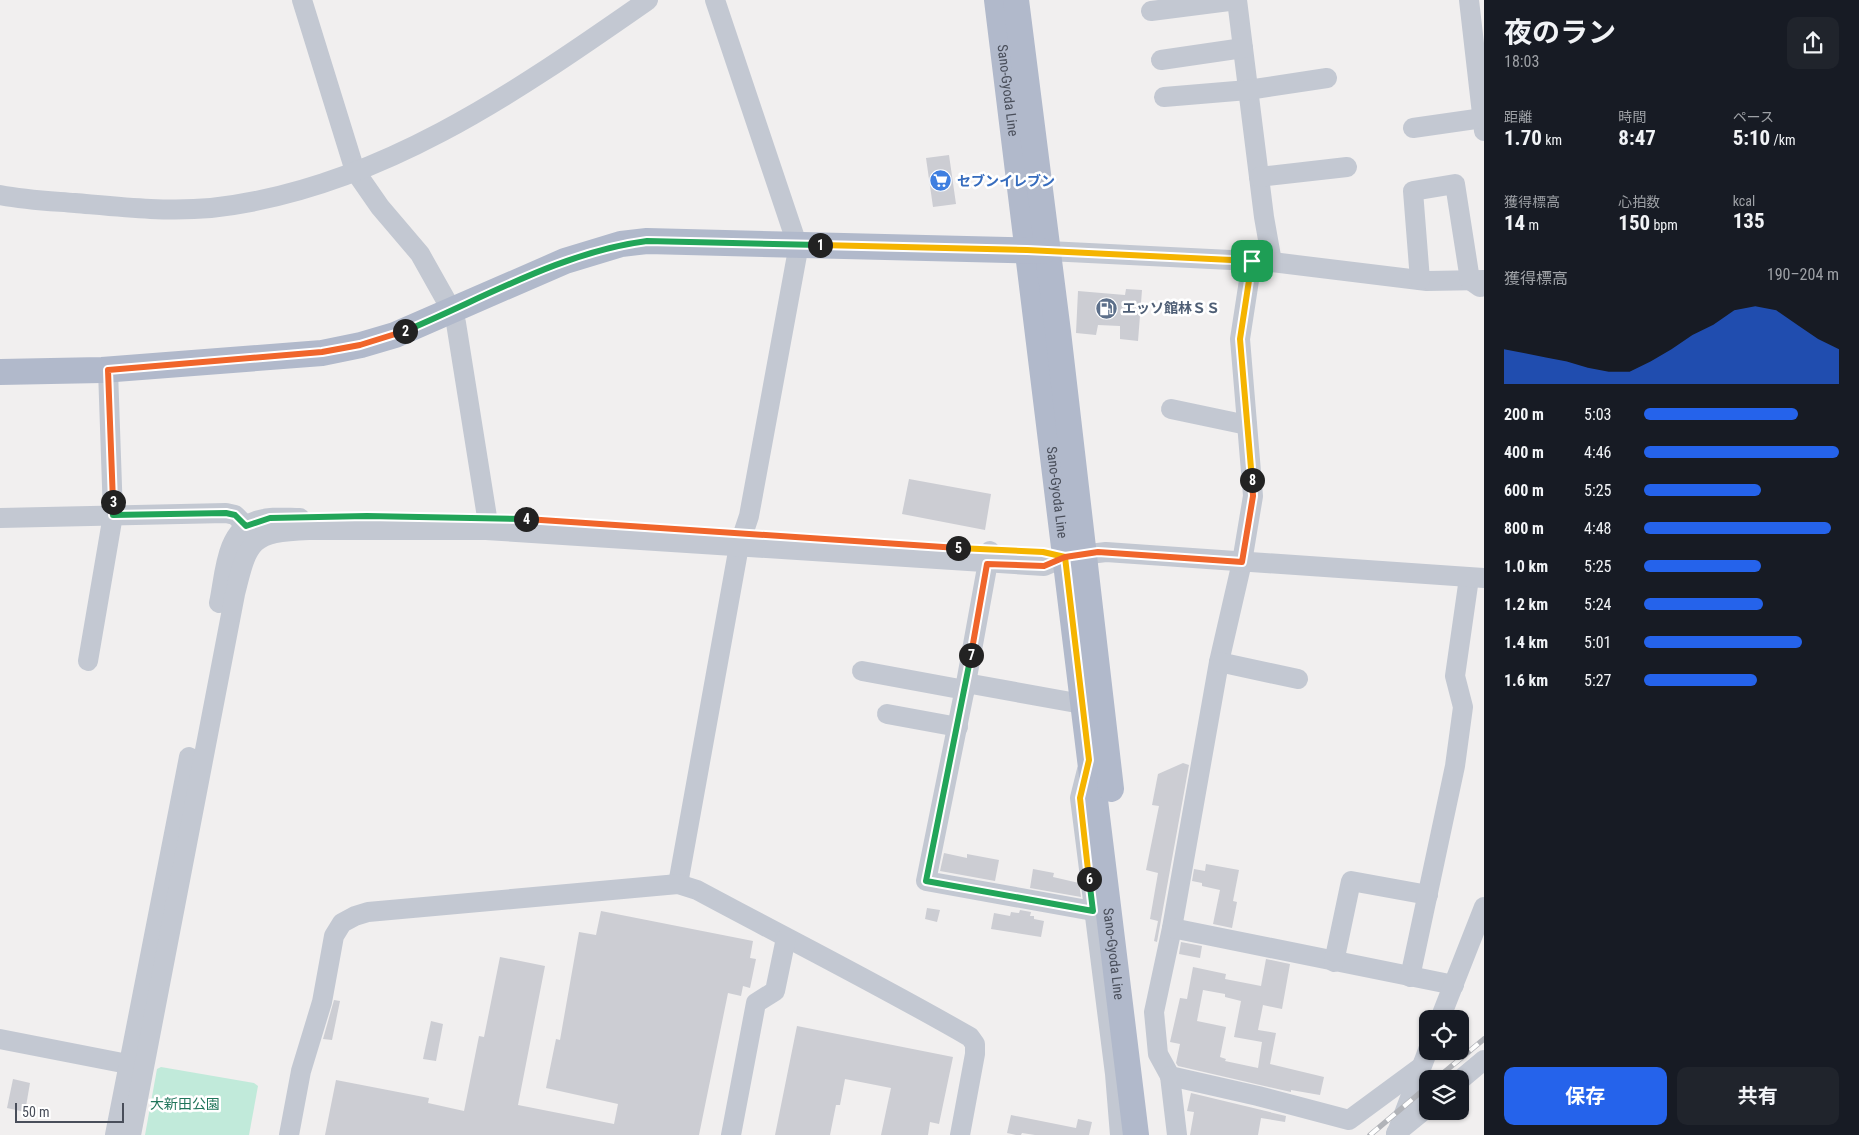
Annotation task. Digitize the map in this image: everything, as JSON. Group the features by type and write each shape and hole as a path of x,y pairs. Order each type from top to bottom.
{"main road":[{"name":"Sano-Gyoda Line","path":"997,0 1037,251"},
{"name":"Sano-Gyoda Line","path":"1016,0 1037,251 1103,802 1136,1135"},
{"path":"0,372 108,370 322,352 395,335 565,261 621,244 647,241 1037,251"},
{"name":"Sano-Gyoda Line","path":"1074,556 1082,704 1089,760 1103,802 1154,1135"}],"street":[{"path":"302,0 355,171 380,207 420,254 452,311 456,323 486,524"},
{"path":"0,195 151,211 212,208 289,193 355,171 452,127 506,96 648,0"},
{"path":"678,884 741,540 749,516 797,255 797,244 715,0"},
{"path":"1151,11 1237,0 1259,176 1262,262 1240,339 1253,496 1242,562 1219,662 1172,928 1154,1012 1158,1054 1170,1076 1177,1135"},
{"path":"1413,128 1483,124 1469,0"},
{"path":"1161,60 1243,48"},
{"path":"1164,97 1248,90 1327,78"},
{"path":"1259,176 1347,167"},
{"path":"1037,251 1262,262 1420,280 1479,283 1455,184 1413,191 1420,280"},
{"path":"88,661 113,515 108,370"},
{"path":"1171,408 1247,425"},
{"path":"0,518 226,513 235,515 246,526"},
{"path":"131,1135 137,1065 229,555 238,534 246,526 270,518 486,524 989,557 1043,552 1074,556 1106,552 1477,578 1455,676 1463,707 1455,766 1410,977"},
{"path":"115,1135 137,1065 235,594 246,552 255,541 266,534 280,531 486,524"},
{"path":"989,557 966,686 926,881 1093,911"},
{"path":"1219,662 1298,679"},
{"path":"862,671 1082,704"},
{"path":"887,714 958,727"},
{"path":"1089,760 1080,798 1115,1074 1120,1135"},
{"path":"1334,962 1352,881 1428,895"},
{"path":"289,1135 301,1071 322,1002 334,936 342,922 368,912 678,884 697,890 906,1000 970,1036 975,1044 975,1054 960,1135"},
{"path":"1444,1010 1484,907"},
{"path":"1172,928 1454,985"},
{"path":"731,1135 756,1003 775,991 786,938"},
{"path":"0,1039 137,1065"},
{"path":"1170,1076 1258,1096 1349,1120 1422,1060"},
{"path":"1396,1134 1423,1060"},
{"path":"1469,1072 1484,1060"},
{"path":"1396,1134 1419,1115"}],"green space":[{"name":"大新田公園","path":"161,1067 254,1083 258,1086 249,1135 145,1135 157,1069"}],"building":[{"name":"セブンイレブン","path":"949,155 956,204 933,207 926,158"},
{"path":"1126,289 1142,290 1138,341 1120,339 1120,326 1098,325 1096,335 1076,333 1078,291 1125,295"},
{"path":"909,479 991,494 985,530 902,514"},
{"path":"1183,763 1189,765 1157,942 1154,941 1158,921 1150,919 1158,873 1146,870 1159,806 1152,805 1158,774"},
{"path":"944,853 967,858 967,854 999,860 995,881 940,871"},
{"path":"1206,864 1239,870 1233,901 1237,902 1232,928 1213,924 1220,890 1202,886 1202,883 1192,881 1194,869 1205,871"},
{"path":"1033,869 1054,873 1053,877 1079,883 1081,897 1030,888"},
{"path":"927,908 940,910 937,922 925,919"},
{"path":"1020,910 1031,912 1030,916 1034,916 1034,919 1044,921 1041,937 991,929 994,913 1010,916 1011,912 1019,913"},
{"path":"601,911 753,941 750,958 756,959 750,988 743,986 741,996 728,993 699,1135 325,1135 336,1080 429,1098 428,1103 464,1111 479,1036 484,1037 500,957 545,966 518,1105 614,1124 618,1104 546,1088 556,1039 560,1040 579,932 596,935"},
{"path":"1181,942 1202,946 1200,958 1179,954"},
{"path":"1266,959 1290,964 1282,1009 1263,1005 1258,1030 1276,1033 1270,1064 1324,1077 1320,1095 1291,1090 1291,1092 1178,1066 1176,1063 1180,1044 1170,1042 1180,998 1187,999 1193,967 1226,974 1225,979 1261,986","holes":["1203,990 1225,994 1225,997 1241,1001 1234,1037 1262,1042 1258,1068 1225,1061 1226,1059 1220,1057 1226,1027 1197,1021"]},
{"path":"334,1000 340,1001 332,1040 323,1039"},
{"path":"431,1021 443,1024 436,1061 423,1059"},
{"path":"797,1026 953,1057 939,1124 930,1122 928,1135 881,1135 891,1088 845,1079 840,1105 836,1105 830,1135 775,1135"},
{"path":"13,1079 30,1083 25,1112 7,1108"},
{"path":"1191,1093 1286,1116 1285,1122 1261,1118 1258,1135 1190,1135 1194,1112 1187,1111"},
{"path":"1011,1115 1076,1128 1078,1119 1092,1122 1089,1135 1035,1135 1022,1133 1021,1135 1016,1135 1007,1133"}],"railway":[{"path":"1447,1070 1484,1039"},
{"path":"1370,1135 1419,1094"}],"place":[{"name":"セブンイレブン","path":"941,181"},
{"name":"エッソ館林ＳＳ","path":"1106,308"}],"route":[{"path":"1252,261 1027,250 647,241 621,244 596,250 565,261 395,335 360,345 322,352 108,370 113,515 226,513 235,515 246,526 256,521 270,518 367,516 486,517 1043,552 1065,557 1089,760 1080,798 1093,911 926,881 966,683 987,564 1044,566 1065,557 1098,552 1242,562 1253,496 1240,339 1252,261"}]}
